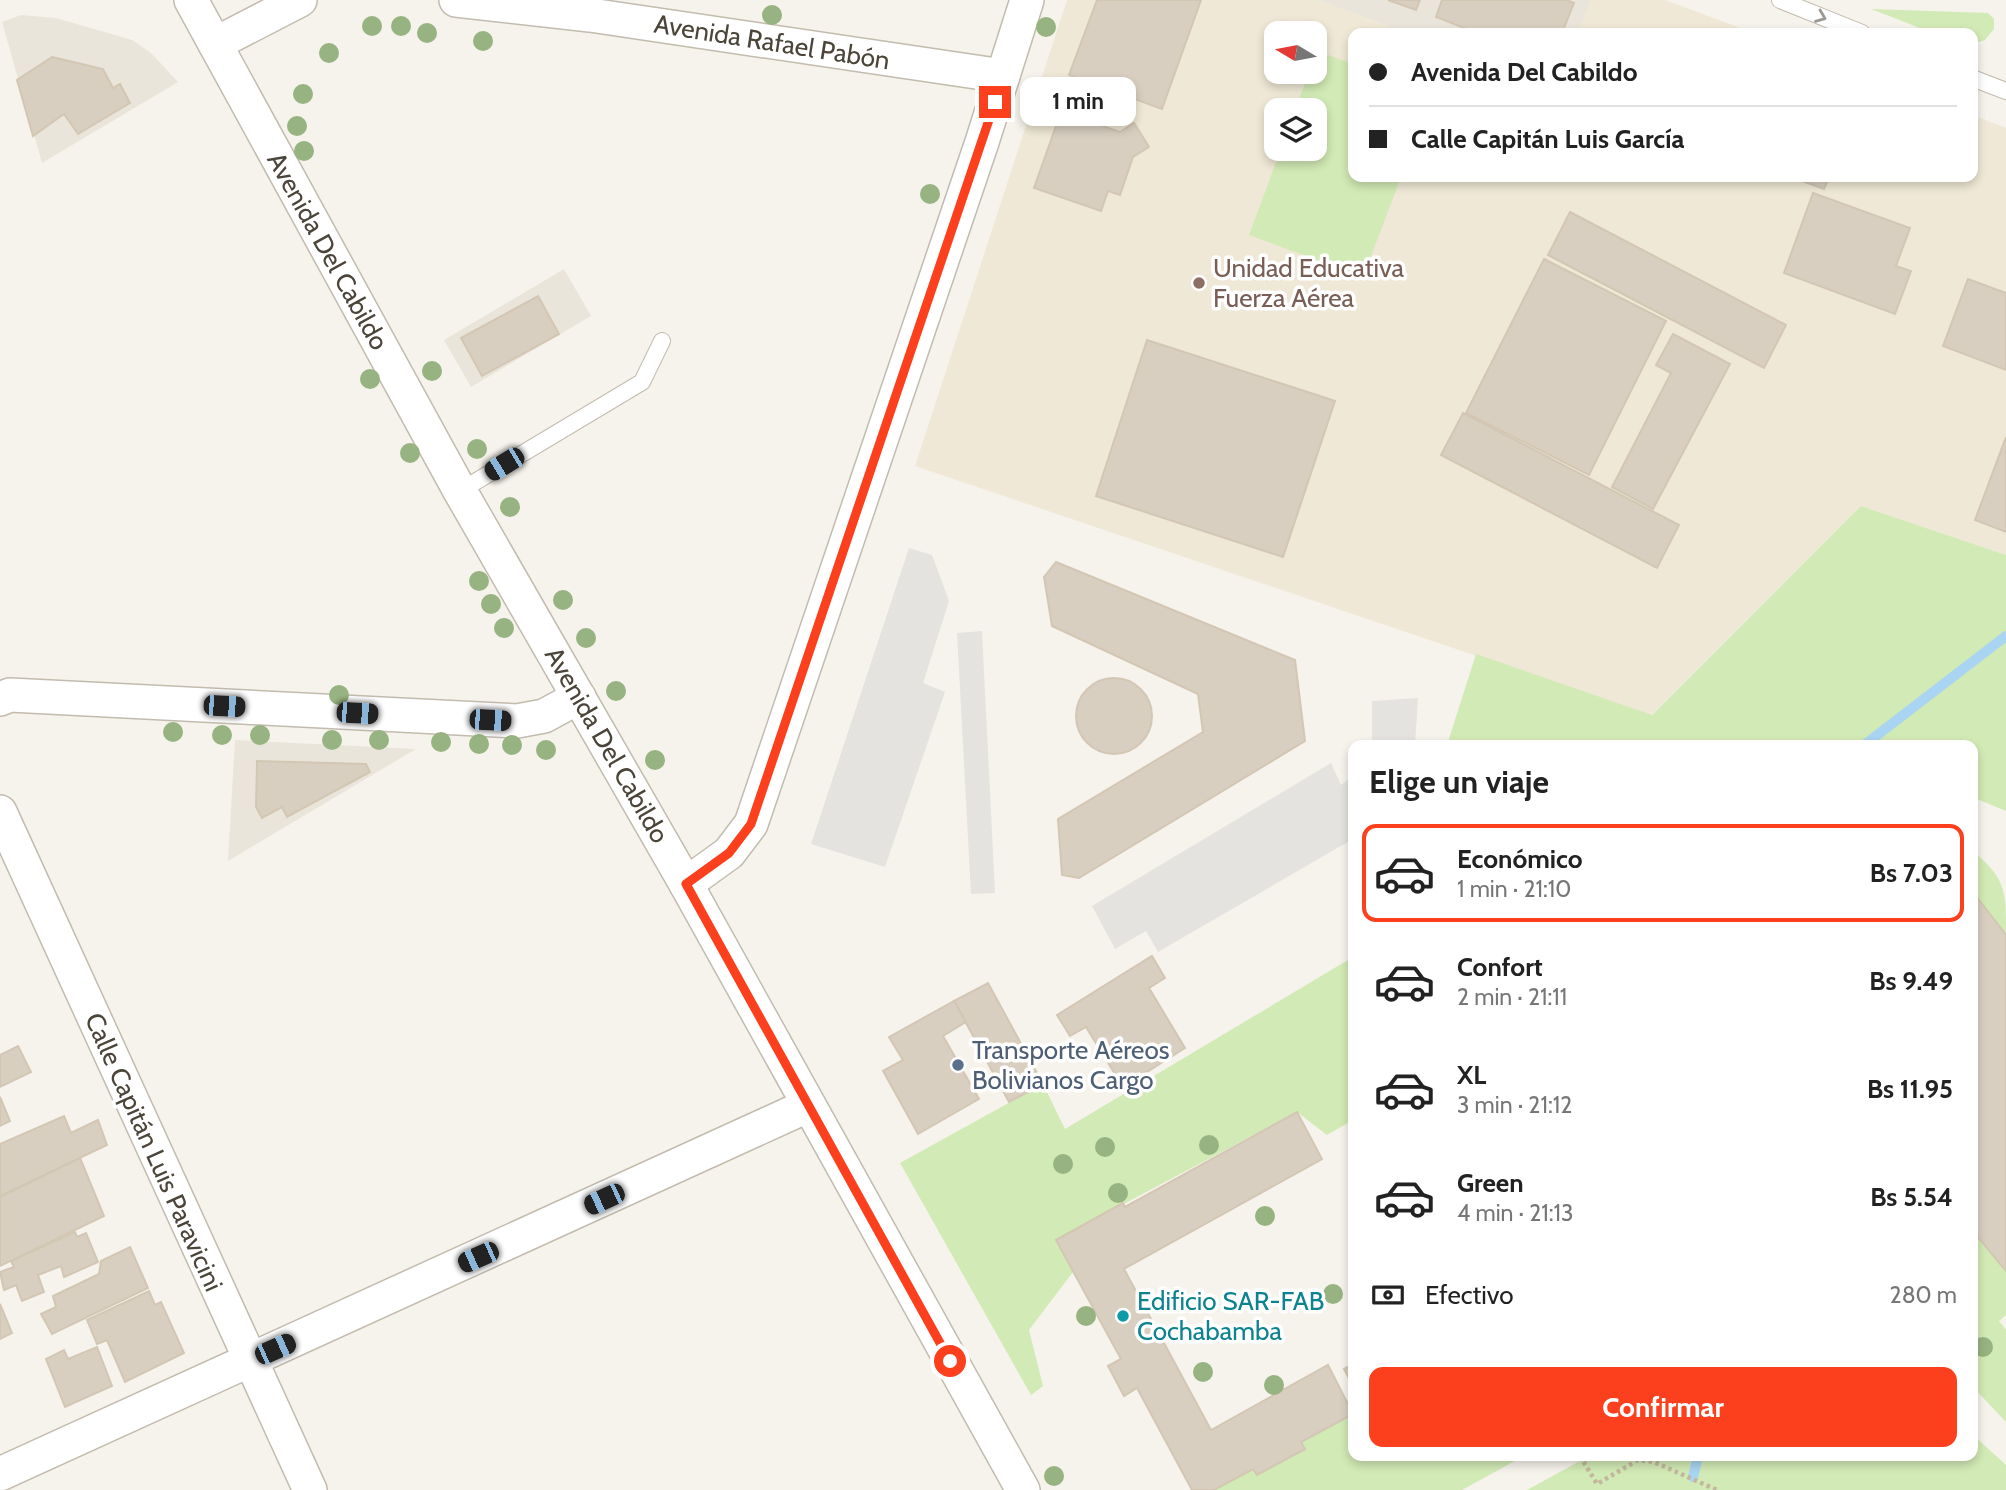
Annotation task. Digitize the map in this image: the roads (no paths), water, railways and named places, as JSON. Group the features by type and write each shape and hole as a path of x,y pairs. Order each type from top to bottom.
{"street":[{"name":"Avenida Del Cabildo","path":"191,0 460,491 686,884 807,1106 1023,1490"},
{"path":"215,44 300,0"},
{"name":"Avenida Rafael Pabón","path":"456,0 593,7 1003,76"},
{"path":"686,884 729,853 751,824 1027,0"},
{"path":"0,699 10,695 517,721 544,716 579,696"},
{"name":"Calle Capitán Luis Paravicini","path":"0,812 310,1490"},
{"path":"0,1474 807,1106"}],"lane":[{"path":"1780,0 1850,28"},
{"path":"1978,80 2006,91"},
{"path":"460,491 642,382 662,341"}],"waterway":[{"path":"1871,740 2006,636"},
{"path":"1693,1477 1697,1461"}],"place":[{"name":"Unidad Educativa Fuerza Aérea","path":"1199,283"},
{"name":"Transporte Aéreos Bolivianos Cargo","path":"958,1065"},
{"name":"Edificio SAR-FAB Cochabamba","path":"1123,1316"}]}
